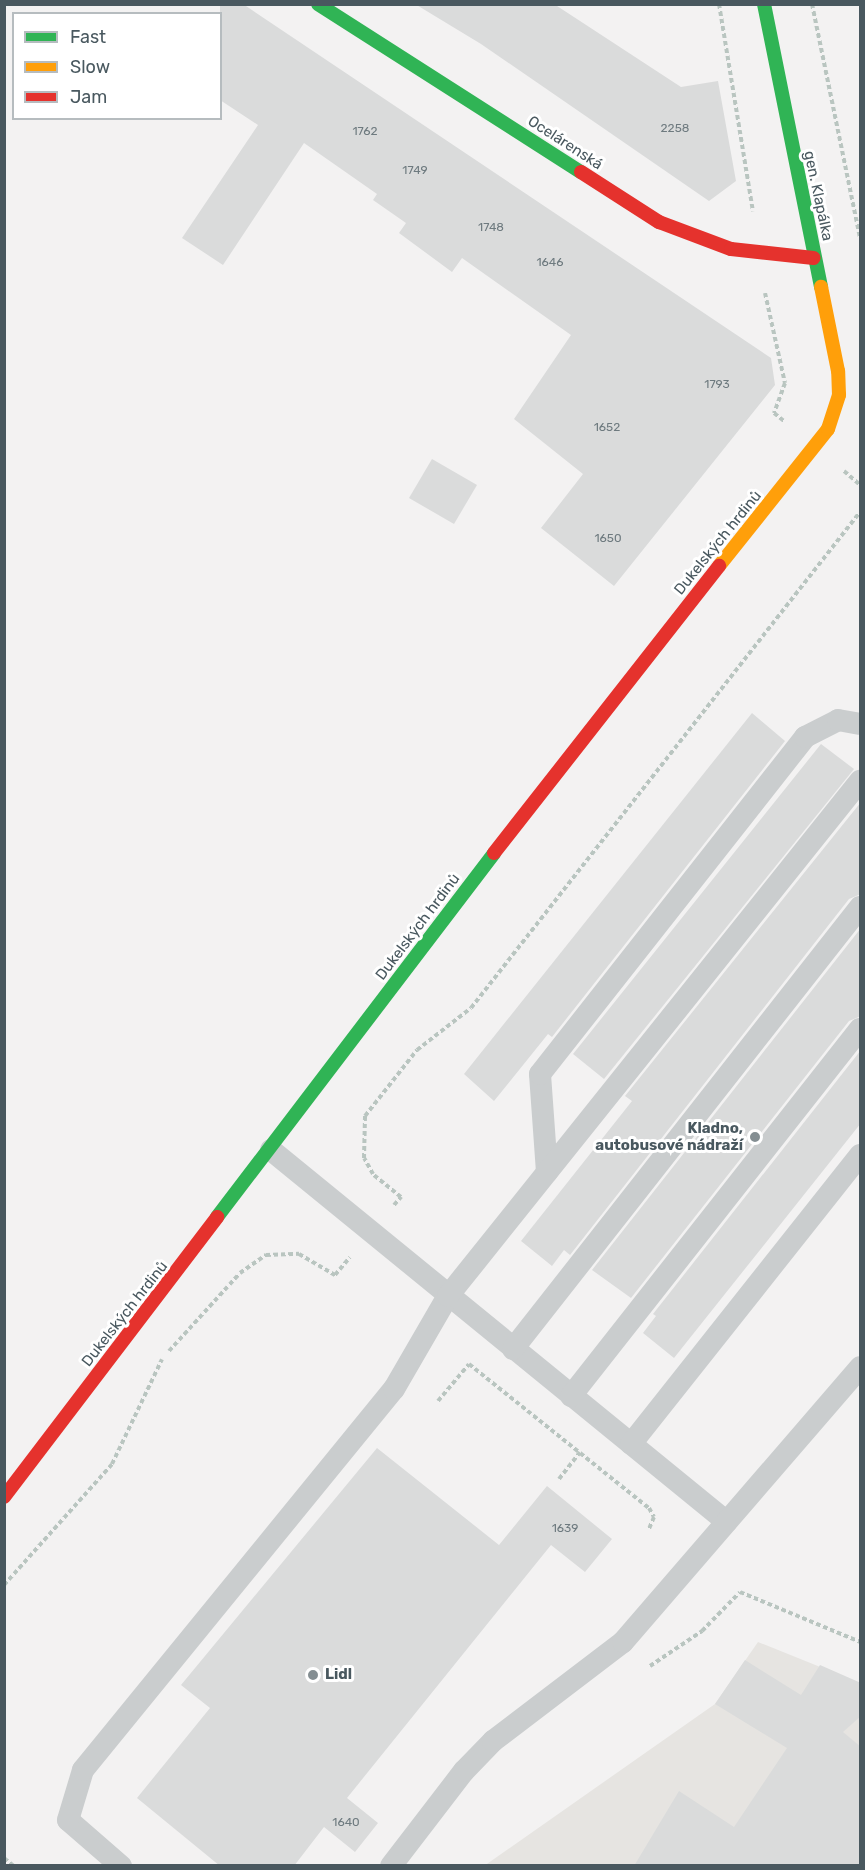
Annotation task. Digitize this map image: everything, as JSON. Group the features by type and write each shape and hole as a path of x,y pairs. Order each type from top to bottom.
{"main road":[{"name":"Ocelárenská","path":"318,4 659,222 731,249 814,258"},
{"name":"gen. Klapálka","path":"765,4 814,258 844,372"},
{"name":"Dukelských hrdinů","path":"4,1497 271,1150 549,781 816,447 835,413 844,372"}],"lane":[{"path":"547,1172 540,1074 805,737 838,720 861,724"},
{"path":"121,1866 68,1820 83,1770 394,1389 448,1296 861,781"},
{"path":"513,1349 861,907"},
{"path":"571,1396 861,1029"},
{"path":"271,1150 727,1522"},
{"path":"631,1444 861,1155"},
{"path":"391,1866 493,1741 623,1642 861,1367"}],"path":[{"path":"812,4 861,237"},
{"path":"4,1585 112,1464 164,1356 240,1273 266,1255 299,1254 335,1275 401,1197 373,1174 364,1158 365,1116 417,1050 471,1008 861,512"},
{"path":"438,1401 470,1364 649,1508 654,1516 649,1529"},
{"path":"559,1479 580,1452"},
{"path":"740,1592 861,1642"},
{"path":"4,1858 15,1866"}],"shaded area":[{"path":"758,1642 860,1683 860,1865 484,1866 715,1704"}],"building":[{"path":"220,4 243,4 771,358 775,385 614,586 541,528 583,474 514,419 571,335 462,258 452,272 399,233 406,223 373,200 377,194 304,143 223,265 182,238 258,125 222,101 222,12 220,12"},
{"path":"415,4 554,4 681,87 718,81 736,181 709,201 481,44"},
{"path":"432,459 477,485 454,524 409,498"},
{"path":"752,713 785,741 552,1037 548,1034 494,1101 464,1074"},
{"path":"821,744 854,769 604,1079 573,1054"},
{"path":"861,802 861,894 849,899 570,1255 564,1250 552,1266 521,1241 632,1101 625,1096"},
{"path":"861,928 861,1016 849,1021 631,1298 592,1270"},
{"path":"861,1050 861,1123 674,1358 643,1333 656,1316 653,1314"},
{"path":"377,1448 499,1545 547,1486 612,1539 585,1572 551,1545 347,1798 378,1823 355,1852 324,1827 294,1866 220,1866 137,1798 210,1708 181,1685"},
{"path":"745,1660 801,1695 820,1665 861,1683 861,1716 843,1732 861,1747 861,1866 634,1866 679,1791 734,1827 787,1748 715,1704"}],"traffic: fast":[{"path":"318,4 581,172"},
{"path":"764,4 821,287"},
{"path":"217,1217 494,853"}],"traffic: slow":[{"path":"719,566 828,429 839,395 838,371 821,287"}],"traffic: jam":[{"path":"581,172 659,222 731,249 814,258"},
{"path":"494,853 719,566"},
{"path":"4,1497 217,1217"}],"place":[{"name":"Kladno, autobusové nádraží","path":"755,1137"},
{"name":"Lidl","path":"313,1675"}]}
